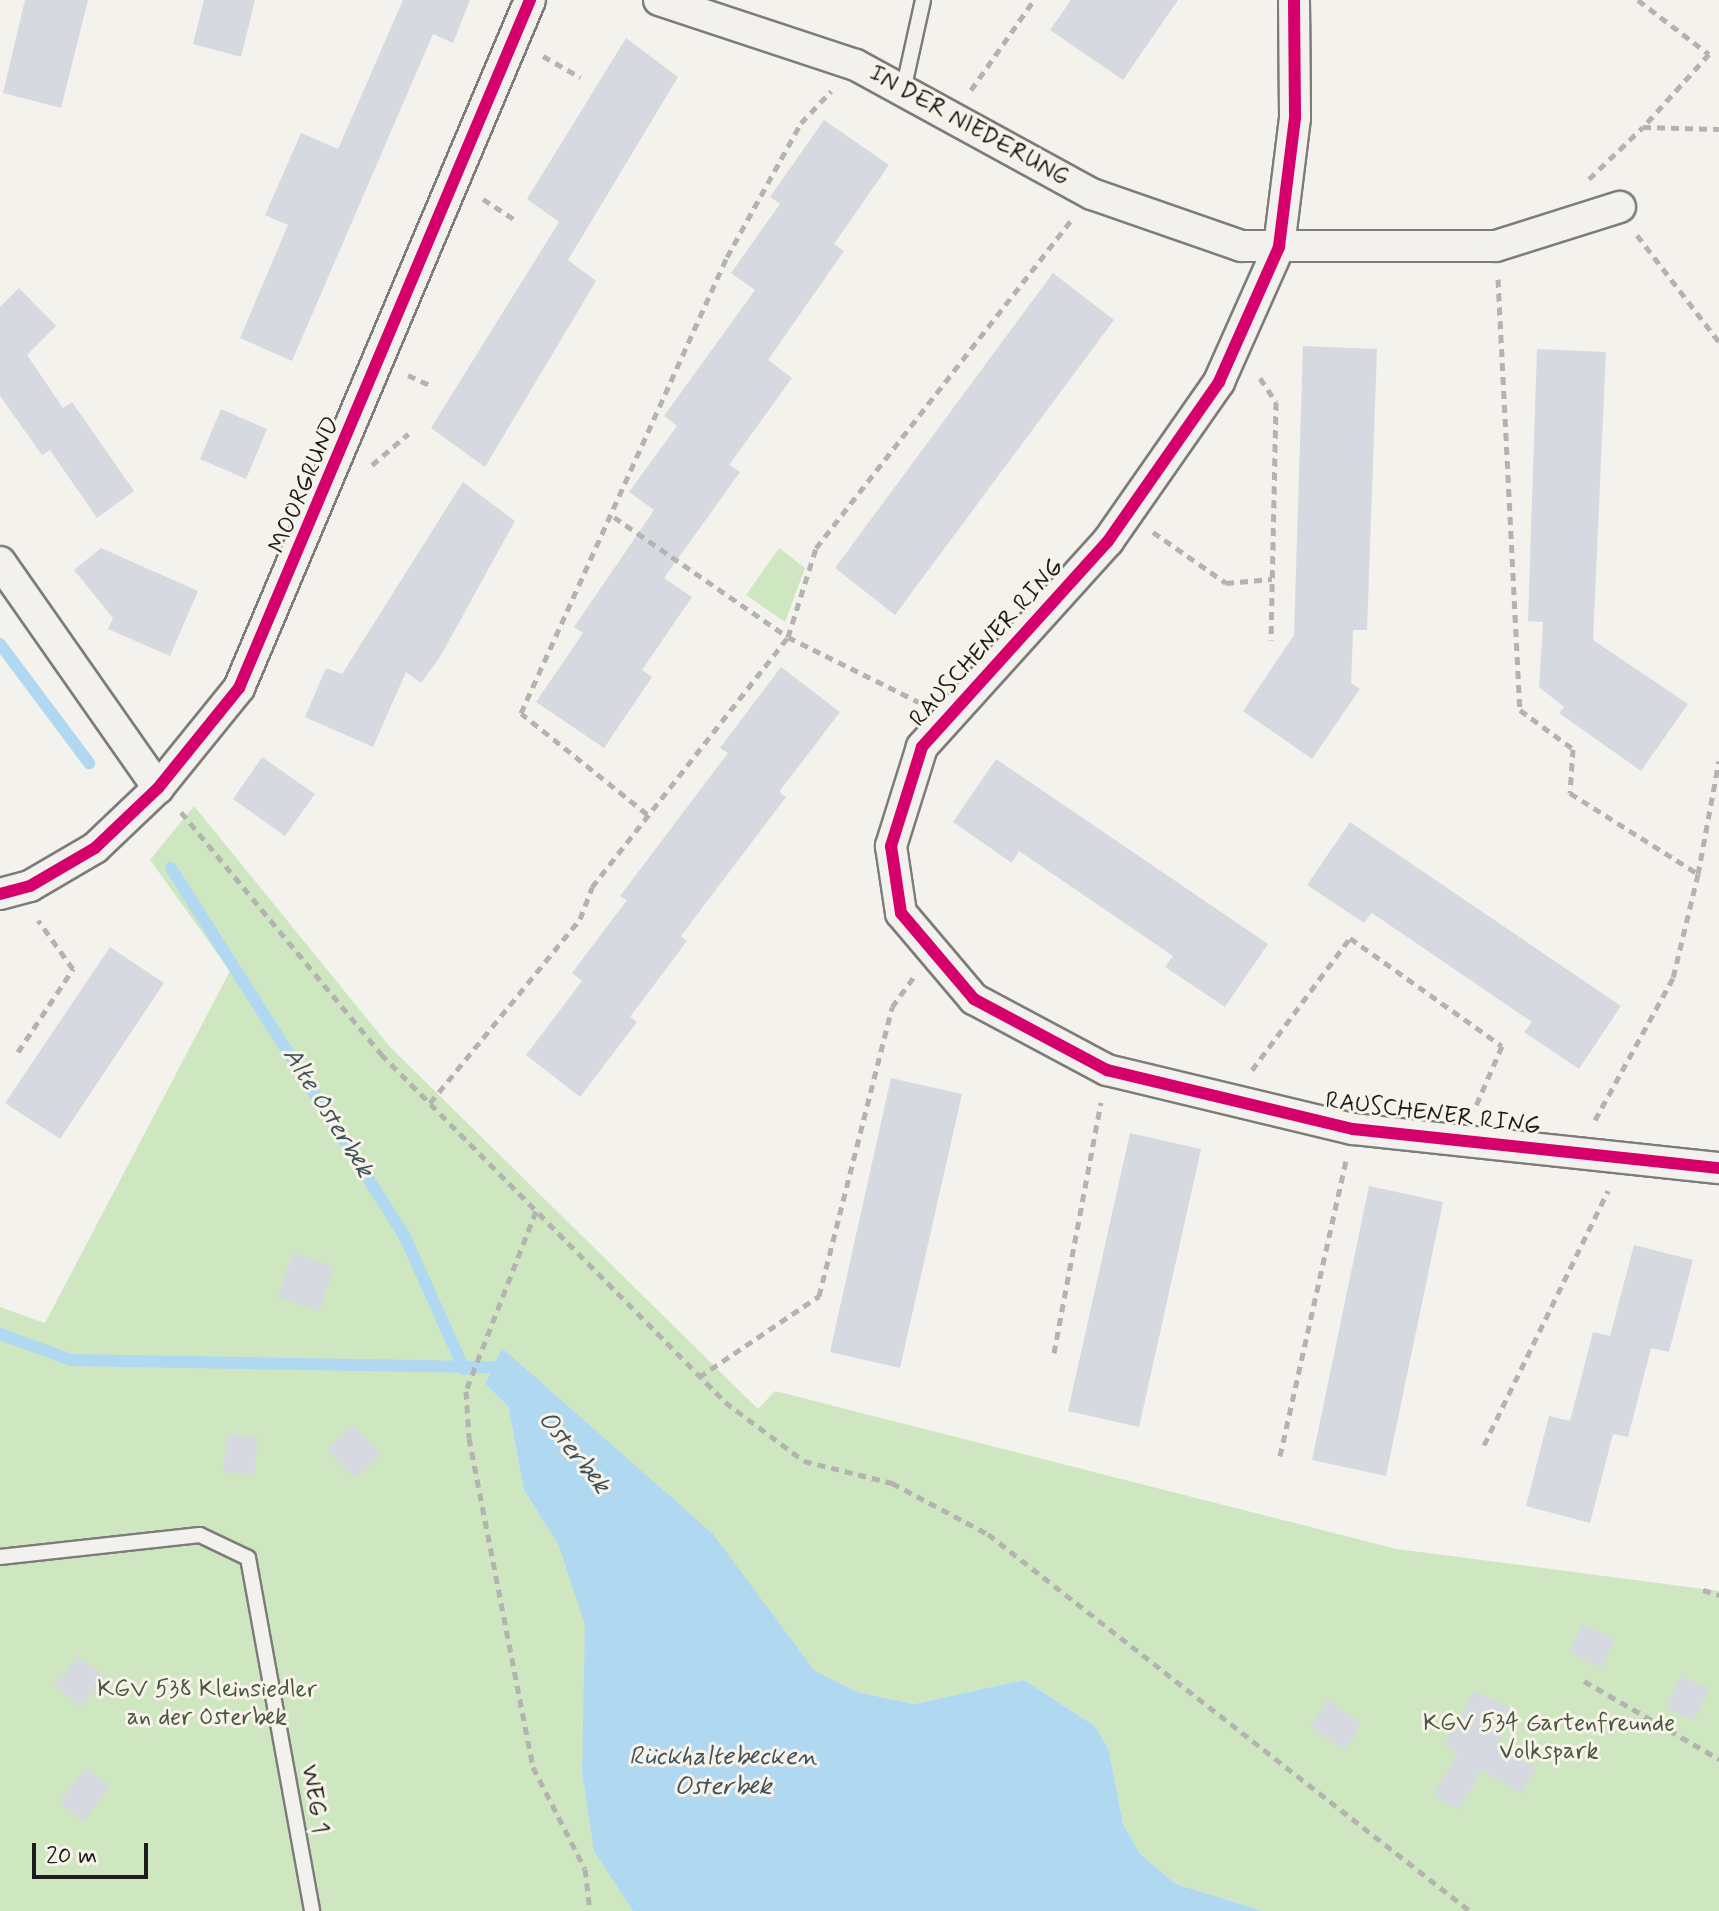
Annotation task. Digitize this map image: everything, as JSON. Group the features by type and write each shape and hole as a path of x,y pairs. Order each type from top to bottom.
{"street":[{"name":"MOORGRUND","path":"8,892 95,848 158,788 239,688 530,0"},
{"name":"IN DER NIEDERUNG","path":"659,0 856,65 904,86 1092,194 1241,246 1279,247"},
{"name":"RAUSCHENER RING","path":"1294,0 1295,118 1279,247 1219,382 1127,515 922,747 891,846 901,913 932,955 974,999 1107,1070 1228,1103 1353,1129 1719,1168"},
{"path":"1279,247 1496,246 1620,207"},
{"path":"0,562 158,788"}],"lane":[{"path":"904,86 923,0"},
{"name":"WEG 1","path":"0,1557 200,1535 248,1558 312,1911"}],"path":[{"path":"954,113 1034,0"},
{"path":"1576,192 1643,127 1709,54 1638,0"},
{"path":"647,814 521,713 614,517 727,257 801,123 856,65"},
{"path":"1643,127 1719,129"},
{"path":"430,1103 580,919 592,887 788,637 816,548 1092,194"},
{"path":"1620,207 1654,262 1719,342"},
{"path":"1496,246 1520,710 1573,749 1570,793 1698,874"},
{"path":"1236,342 1276,402 1271,640"},
{"path":"1127,515 1226,583 1272,579"},
{"path":"614,517 788,637 948,717"},
{"path":"1576,1154 1673,978 1698,874 1719,761"},
{"path":"158,788 430,1103 699,1377 804,1461 892,1483 988,1534 1470,1911"},
{"path":"8,892 73,969 18,1052"},
{"path":"1228,1103 1350,938 1502,1046 1461,1141"},
{"path":"699,1377 819,1296 892,1007 932,955"},
{"path":"1054,1353 1107,1070"},
{"path":"1280,1456 1353,1129"},
{"path":"1484,1445 1623,1159"},
{"path":"536,1211 484,1354 466,1391 469,1438 533,1767 585,1869 590,1911"},
{"path":"1703,1590 1719,1595"},
{"path":"1584,1681 1719,1759"}],"green space":[{"path":"779,548 805,568 785,622 746,595"},
{"path":"194,806 390,1047 758,1409 775,1391 1397,1549 1719,1591 1719,1911 1263,1911 1176,1884 1140,1854 1123,1824 1109,1750 1095,1726 1024,1680 914,1704 857,1692 814,1670 502,1349 485,1384 508,1406 524,1490 559,1546 586,1625 584,1697 613,1874 633,1911 0,1911 0,1307 45,1323 230,971 150,860"}],"water":[{"name":"Rückhaltebecken Osterbek","path":"502,1348 713,1534 814,1670 857,1692 914,1704 1024,1680 1095,1726 1109,1750 1123,1824 1140,1854 1176,1884 1263,1911 633,1911 594,1851 582,1771 585,1625 559,1546 524,1490 508,1406 485,1384"}],"building":[{"path":"25,0 88,0 61,108 3,93"},
{"path":"204,0 255,0 241,57 193,44"},
{"path":"403,0 470,0 453,43 433,34 292,361 240,338 288,225 265,215 301,133 338,149"},
{"path":"1071,0 1178,0 1123,80 1050,30"},
{"path":"626,38 678,77 568,260 596,281 485,467 431,428 559,222 527,199"},
{"path":"824,120 889,165 834,244 844,251 768,360 792,378 729,465 740,472 664,578 692,597 642,670 652,677 604,748 536,702 583,633 574,627 654,510 629,492 677,426 664,416 755,290 731,273 780,204 770,197"},
{"path":"1053,273 1114,320 895,615 835,568"},
{"path":"19,288 56,326 27,355 63,408 72,402 134,491 97,518 50,450 42,455 0,396 0,307"},
{"path":"1303,346 1377,349 1367,630 1353,630 1351,683 1360,689 1312,759 1243,711 1294,635"},
{"path":"1537,349 1606,352 1593,640 1688,704 1641,771 1559,713 1564,707 1539,687 1543,622 1528,621"},
{"path":"221,409 267,429 246,479 200,459"},
{"path":"463,482 515,521 440,657 421,683 406,672 373,747 305,717 326,668 342,674"},
{"path":"101,548 198,591 170,656 108,629 113,618 74,570"},
{"path":"781,667 840,712 779,792 786,797 681,936 687,941 630,1017 637,1022 580,1097 526,1055 582,981 572,973 627,900 620,896 728,753 720,748"},
{"path":"262,757 315,794 285,836 233,799"},
{"path":"996,759 1268,944 1225,1007 1165,967 1173,956 1019,851 1012,863 953,822"},
{"path":"1350,822 1621,1006 1579,1069 1524,1032 1532,1022 1372,913 1364,923 1307,885"},
{"path":"110,947 164,983 60,1139 5,1103"},
{"path":"891,1078 962,1094 900,1368 830,1352"},
{"path":"1130,1133 1201,1149 1139,1427 1068,1411"},
{"path":"1369,1186 1443,1202 1386,1476 1312,1460"},
{"path":"1634,1245 1693,1260 1669,1352 1651,1348 1628,1437 1613,1434 1590,1523 1526,1506 1549,1416 1570,1421 1593,1332 1610,1336"},
{"path":"293,1253 334,1267 319,1311 278,1297"},
{"path":"354,1425 381,1455 354,1478 327,1449"},
{"path":"227,1434 258,1438 254,1475 223,1472"},
{"path":"1582,1624 1615,1639 1602,1668 1569,1653"},
{"path":"78,1656 105,1677 81,1707 54,1685"},
{"path":"1681,1676 1709,1689 1694,1721 1666,1708"},
{"path":"1473,1691 1517,1710 1497,1744 1536,1769 1521,1794 1482,1769 1458,1810 1433,1795 1458,1753 1444,1744 1458,1721 1474,1727 1459,1720"},
{"path":"1328,1700 1361,1723 1345,1751 1310,1726"},
{"path":"85,1768 110,1786 84,1822 59,1803"}],"waterway":[{"name":"Alte Osterbek","path":"0,644 89,763"},
{"name":"Alte Osterbek","path":"171,868 405,1237 464,1369"},
{"name":"Osterbek","path":"0,1334 71,1360 493,1367 504,1377"}],"cycle path":[{"path":"0,894 30,886 95,848 158,788 239,688 530,0"},
{"path":"1294,0 1295,118 1279,247 1219,382 1108,541 922,747 891,846 901,913 974,999 1107,1070 1353,1129 1719,1168"}],"park label":[{"name":"KGV 538 Kleinsiedler an der Osterbek","path":"207,1704"},
{"name":"KGV 534 Gartenfreunde Volkspark","path":"1549,1738"}]}
